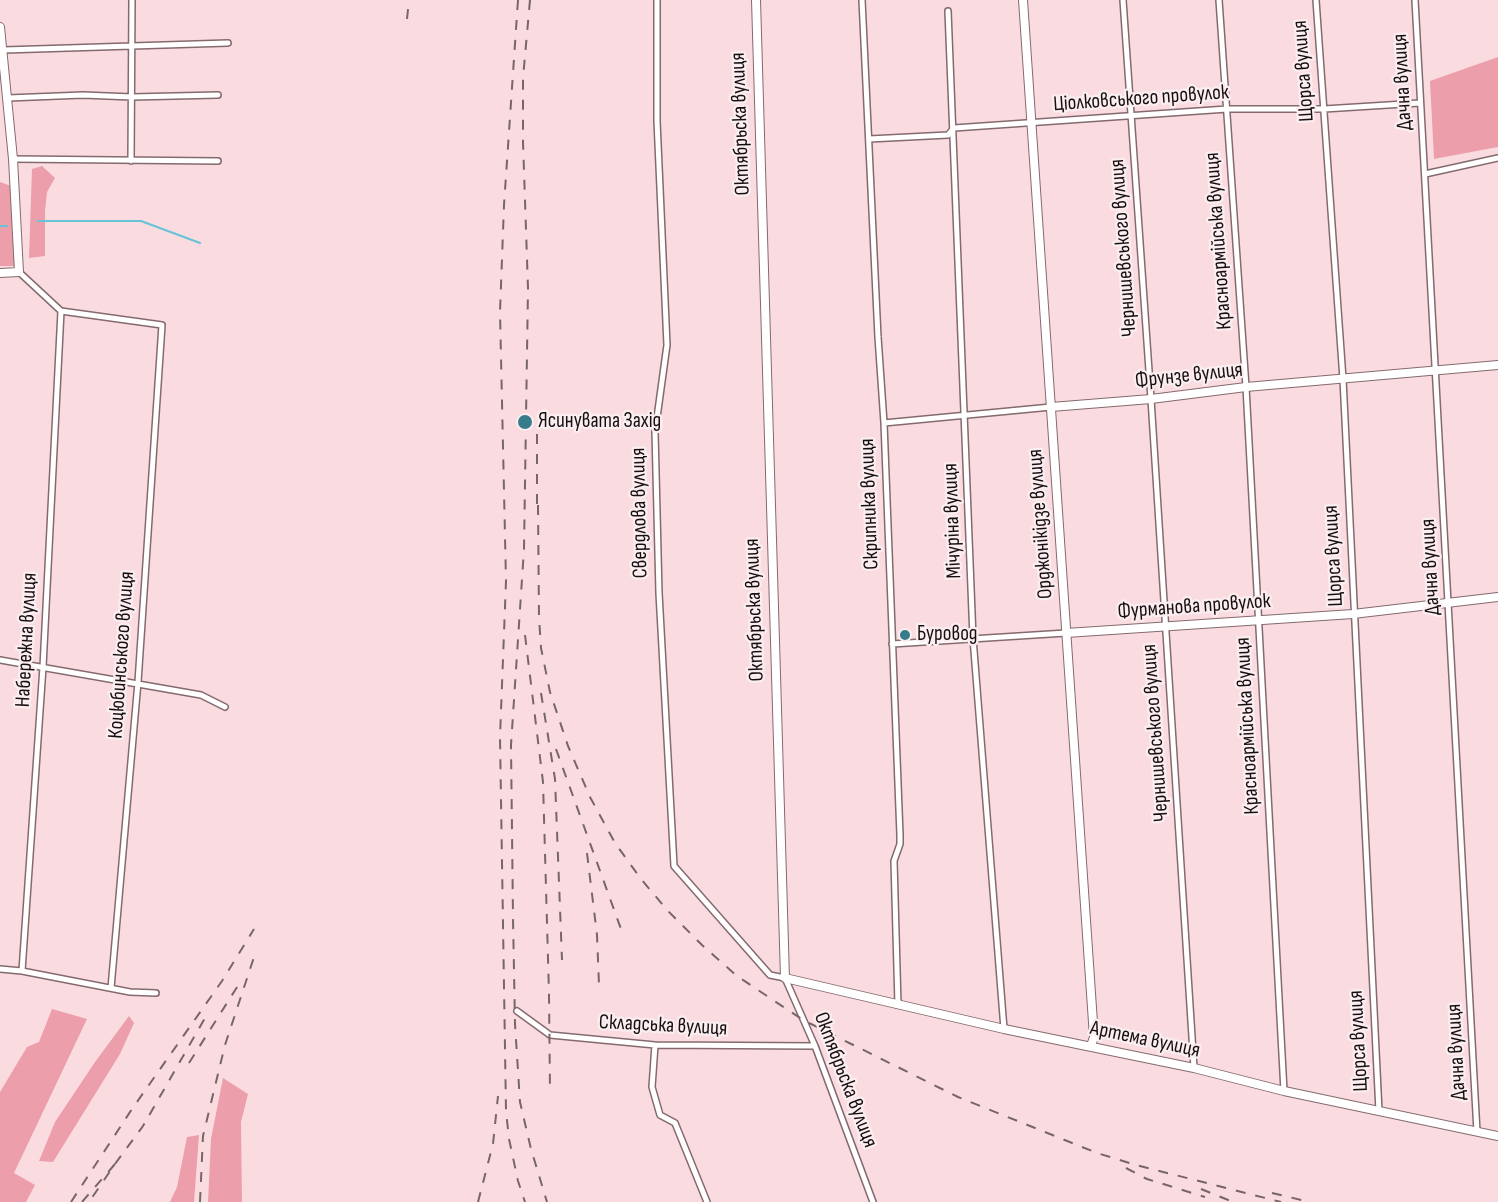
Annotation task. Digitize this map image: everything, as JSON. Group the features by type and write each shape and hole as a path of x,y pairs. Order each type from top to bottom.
{"main road":[{"name":"Октябрьска вулиця","path":"756,0 785,978"},
{"name":"Орджонікідзе вулиця","path":"1023,0 1094,1037 1091,1046"},
{"path":"0,27 13,159 19,272 0,273"},
{"name":"Фрунзе вулиця","path":"1051,407 1498,365"},
{"name":"Фурманова провулок","path":"1066,633 1353,614 1498,597"},
{"name":"Артема вулиця","path":"785,978 1004,1029 1194,1068 1284,1091 1498,1136"}],"street":[{"path":"131,161 132,0"},
{"name":"Свердлова вулиця","path":"657,0 657,121 667,345 655,432 658,593 675,866 770,975 785,978"},
{"name":"Скрипника вулиця","path":"862,0 884,423 900,835 900,844 894,861 898,1005"},
{"name":"Чернишевського вулиця","path":"1123,0 1194,1068"},
{"name":"Красноармійська вулиця","path":"1219,0 1246,387 1284,1091"},
{"name":"Щорса вулиця","path":"1316,0 1342,380 1379,1111"},
{"name":"Дачна вулиця","path":"1415,0 1477,1132"},
{"name":"Мічуріна вулиця","path":"948,11 974,638 1004,1029"},
{"path":"3,50 228,43"},
{"path":"8,98 83,95 132,97 218,95"},
{"name":"Ціолковського провулок","path":"869,139 948,135 954,128 1131,116 1420,103"},
{"path":"1425,174 1498,158"},
{"path":"13,159 218,161"},
{"path":"19,272 61,311"},
{"name":"Коцюбинського вулиця","path":"61,311 162,325 138,682 111,988"},
{"name":"Набережна вулиця","path":"22,971 42,667 61,311"},
{"name":"Фрунзе вулиця","path":"884,423 1051,407"},
{"name":"Фурманова провулок","path":"892,644 1066,633"},
{"path":"0,660 138,682 201,695 225,707"},
{"path":"0,969 22,971 130,992 156,993"},
{"name":"Октябрьска вулиця","path":"785,978 815,1046 873,1202"},
{"name":"Складська вулиця","path":"517,1011 550,1035 655,1045 815,1046"},
{"path":"655,1045 652,1087 660,1115 675,1123 707,1202"}],"shaded area":[{"path":"1498,57 1498,147 1434,159 1430,81"},
{"path":"42,166 55,178 47,192 45,256 29,258 32,169"},
{"path":"0,182 14,187 15,266 0,266"},
{"path":"52,1009 87,1019 14,1173 35,1185 26,1202 0,1202 0,1092 27,1047 39,1042"},
{"path":"129,1016 134,1023 120,1054 53,1162 39,1161 55,1122"},
{"path":"223,1078 248,1094 241,1122 242,1202 208,1202 211,1139"},
{"path":"199,1135 194,1202 170,1202 177,1187 187,1137"}],"waterway":[{"path":"38,221 141,221 200,243"},
{"path":"0,226 7,226"}],"railway":[{"path":"407,19 409,0"},
{"path":"518,0 504,205 500,312 506,581 500,737 506,1111 509,1139 525,1202"},
{"path":"530,0 523,78 528,288 524,549 511,745 513,918 515,1024 520,1102 547,1202"},
{"path":"537,434 537,512"},
{"path":"538,505 541,648 550,692 568,746 590,797 615,843 668,911 702,945 737,976 803,1020 958,1097 1097,1153 1281,1202"},
{"path":"525,635 543,782 550,1091"},
{"path":"541,693 555,779 562,960"},
{"path":"556,749 621,929"},
{"path":"587,853 597,935 599,985"},
{"path":"71,1202 132,1109 222,981 254,929"},
{"path":"200,1202 203,1136 225,1045 256,951"},
{"path":"189,1063 239,984"},
{"path":"115,1164 143,1126 209,1011"},
{"path":"478,1202 493,1144 498,1096"},
{"path":"82,1202 115,1164 89,1202"},
{"path":"1126,1168 1147,1179 1205,1197"},
{"path":"1201,1189 1233,1202"},
{"path":"1272,1193 1310,1202"}],"place":[{"name":"Ясинувата Захід","path":"525,422"},
{"name":"Буровод","path":"905,635"}]}
